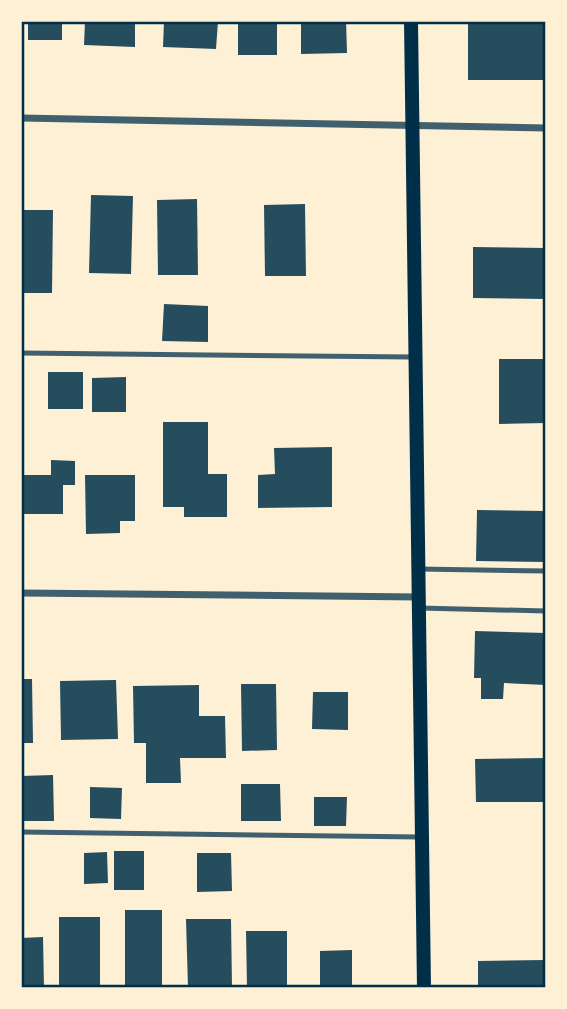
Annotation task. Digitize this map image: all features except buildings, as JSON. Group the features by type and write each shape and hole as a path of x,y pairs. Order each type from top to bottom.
{"main road":[{"path":"411,21 425,988"}],"street":[{"path":"21,118 546,128"},
{"path":"21,593 419,602"}],"lane":[{"path":"21,353 415,357"},
{"path":"419,569 546,572"},
{"path":"419,602 546,611"},
{"path":"21,832 422,837"}]}
